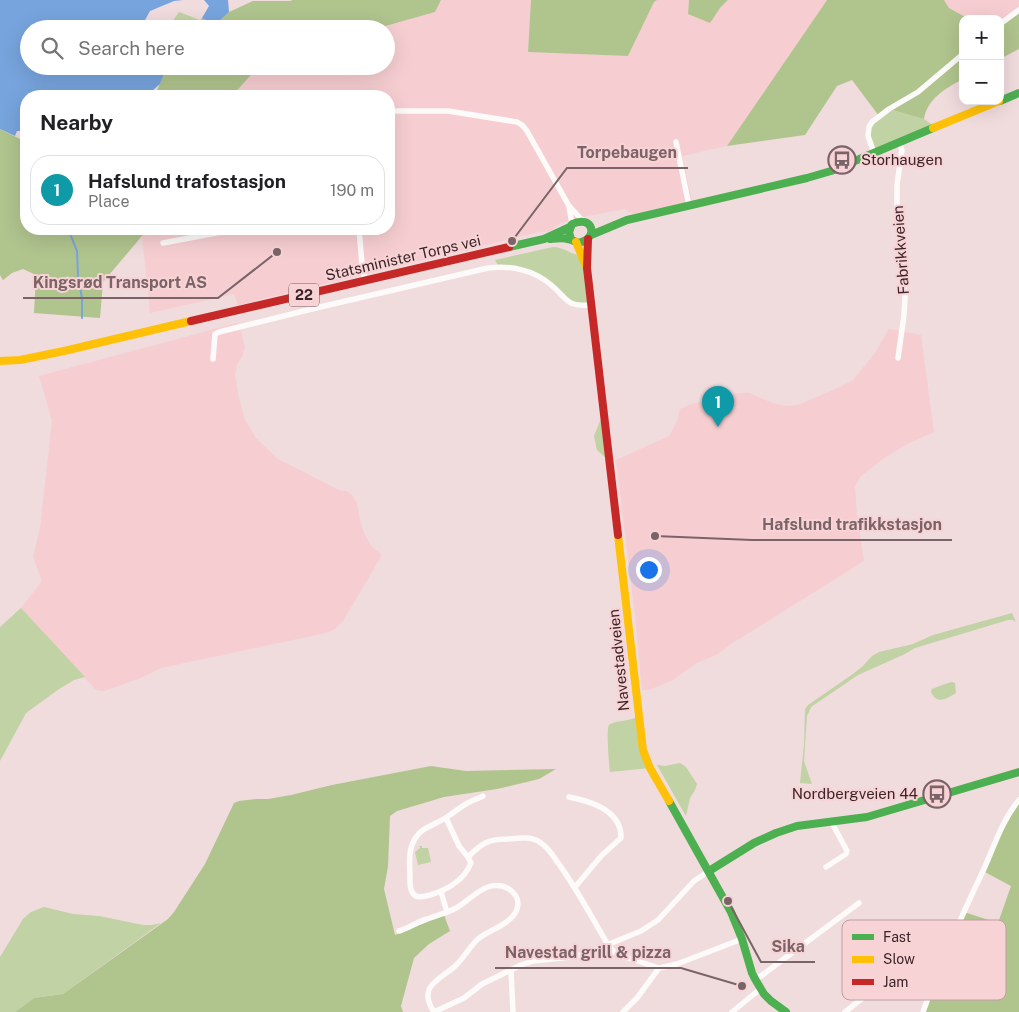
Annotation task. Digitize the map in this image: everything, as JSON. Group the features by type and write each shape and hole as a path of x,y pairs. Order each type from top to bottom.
{"main road":[{"name":"22","path":"1004,99 1019,93"},
{"name":"22","path":"571,225 576,221 627,220 807,178 831,171 990,105"},
{"name":"22","path":"574,240 583,242 627,220"},
{"path":"585,222 591,228 590,237"},
{"path":"571,225 569,234 574,240"},
{"name":"Statsminister Torps vei","path":"0,361 20,360 64,351 544,239 571,225"},
{"name":"Navestadveien","path":"590,237 587,268 643,750 650,768 731,912 742,938 752,973 760,989 771,1001 786,1012"},
{"name":"Statsminister Torps vei","path":"544,239 574,240"},
{"name":"Navestadveien","path":"574,240 587,268"},
{"path":"709,871 754,843 776,833 798,826 867,818 1019,772"}],"street":[{"path":"1004,21 1019,10"},
{"path":"874,153 868,136 869,127 872,122 889,109 918,92 959,57"},
{"path":"395,111 448,112 517,122 527,131 569,206 585,222"},
{"path":"676,142 689,206"},
{"name":"Fabrikkveien","path":"898,358 905,298 897,208 897,185 902,150 900,142"},
{"path":"569,206 571,225"},
{"path":"163,243 205,235"},
{"path":"360,235 365,281"},
{"path":"213,359 214,338 218,332 488,268 509,267 524,270 550,283 568,302 574,305 592,305"},
{"path":"446,818 459,846 471,863 463,876 447,889 417,897 410,890 409,861 412,843 417,835 464,805 483,796"},
{"path":"569,797 582,800 614,817 621,833 621,838 574,887"},
{"path":"960,920 1007,816 1019,800"},
{"path":"826,866 846,854 847,851 832,823"},
{"path":"468,857 487,841 494,839 526,838 542,843 574,887 613,952 658,968 677,964 742,938"},
{"path":"399,932 456,908 488,886 496,885 510,889 515,894 518,908 514,915 480,938 454,967 439,977 431,986 427,999 434,1012 464,998 482,984 521,964 584,954 640,931 658,920 694,881 709,871"},
{"path":"441,892 447,912"},
{"path":"755,979 859,903"},
{"path":"623,1012 638,998 658,968"},
{"path":"511,970 513,1012"},
{"path":"732,1012 760,989"},
{"path":"845,1012 860,1000"},
{"path":"923,1012 927,1000"}],"shaded area":[{"path":"441,0 531,0 528,52 628,56 654,2 657,0 689,0 688,14 720,8 728,0 827,0 727,146 682,156 692,201 633,214 624,209 588,216 561,223 550,231 539,232 238,305 234,294 150,313 143,235 395,235 395,90 237,90 251,75 395,75 395,23 435,12"},
{"path":"944,0 1019,0 1019,10 1004,21 1004,15 962,15 949,8"},
{"path":"237,323 240,327 245,347 242,357 237,364 235,376 245,420 256,438 278,459 352,495 357,503 364,533 372,547 382,555 343,621 335,629 326,633 161,668 141,678 104,691 96,690 21,608 42,581 33,557 40,528 52,421 39,376"},
{"path":"889,329 921,335 934,432 909,443 884,458 860,477 855,487 864,561 718,654 697,663 673,680 649,690 642,690 616,460 669,436 677,421 680,409 692,404 739,393 749,393 773,403 786,406 798,405 840,387 853,380 875,353"}],"green space":[{"path":"441,0 435,12 395,23 395,20 220,20 229,12 253,1"},
{"path":"531,0 657,0 654,2 628,56 528,52"},
{"path":"689,0 728,0 710,23 688,14"},
{"path":"827,0 944,0 949,8 962,15 959,15 959,81 944,90 933,100 924,119 889,109 879,116 852,80 837,86 805,135 727,146"},
{"path":"1019,10 1019,49 1004,57 1004,21"},
{"path":"179,12 200,20 173,20"},
{"path":"163,75 251,75 237,90 157,90"},
{"path":"889,109 924,119 935,127 874,153 869,127"},
{"path":"0,129 20,139 20,235 143,235 103,282 100,318 34,313 36,275 23,269 12,273 3,280 0,275"},
{"path":"553,247 578,255 587,280 592,305 574,305 535,274 499,267 495,260"},
{"path":"605,416 609,461 597,450 594,436 600,421"},
{"path":"21,608 85,677 74,680 59,689 26,713 0,761 0,627"},
{"path":"1012,613 1016,622 1008,620 915,648 858,675 811,707 807,716 804,761 812,784 800,783 805,709 808,705 853,674 879,652 913,644 933,635"},
{"path":"952,682 955,683 956,693 942,700 933,696 932,689"},
{"path":"639,717 650,768 610,772 609,725"},
{"path":"680,763 686,767 697,784 690,798 686,816 657,765 665,766"},
{"path":"431,766 466,771 556,769 539,779 497,789 444,797 397,811 390,816 388,866 384,889 395,935 444,915 450,931 429,944 414,958 401,1006 403,1012 15,1012 34,998 63,994 168,919 205,864 234,803 291,795"},
{"path":"1019,800 1019,1012 923,1012 928,1000 1006,1000 1006,920 999,920 1011,886 983,871 1007,816"},
{"path":"419,846 428,848 431,862 418,865 415,852 420,848"},
{"path":"44,907 73,914 99,916 143,925 161,923 63,994 34,998 15,1012 0,1012 0,957 23,919 31,912"},
{"path":"964,912 989,920 961,920"}],"water":[{"path":"0,0 183,0 174,1 150,11 145,20 20,20 20,75 164,75 160,84 153,90 20,90 20,131 17,131 15,136 0,129"},
{"path":"204,0 228,0 229,12 220,20 206,20 202,18 209,6"}],"waterway":[{"path":"71,235 77,251 82,318"}],"traffic: fast":[{"path":"1004,99 1019,93"},
{"path":"591,235 627,220 831,171 933,128"},
{"path":"550,239 564,238 578,243 585,241 589,237 591,228 585,222 572,224 569,232 571,239"},
{"path":"509,247 544,239 570,227"},
{"path":"709,871 754,843 797,826 867,817 1019,772"},
{"path":"669,801 731,912 755,979 764,994 786,1012"}],"traffic: slow":[{"path":"933,128 989,105"},
{"path":"576,242 586,266"},
{"path":"0,361 20,360 64,351 191,321"},
{"path":"618,535 643,750 650,768 669,801"}],"traffic: jam":[{"path":"588,239 587,268 618,535"},
{"path":"191,321 509,247"}],"place":[{"name":"Storhaugen","path":"842,160"},
{"name":"Torpebaugen","path":"512,241"},
{"name":"Kingsrød Transport AS","path":"277,252"},
{"name":"Hafslund trafostasjon","path":"718,427"},
{"name":"Hafslund trafikkstasjon","path":"655,536"},
{"name":"Nordbergveien 44","path":"937,794"},
{"name":"Sika","path":"728,901"},
{"name":"Navestad grill & pizza","path":"742,986"}]}
